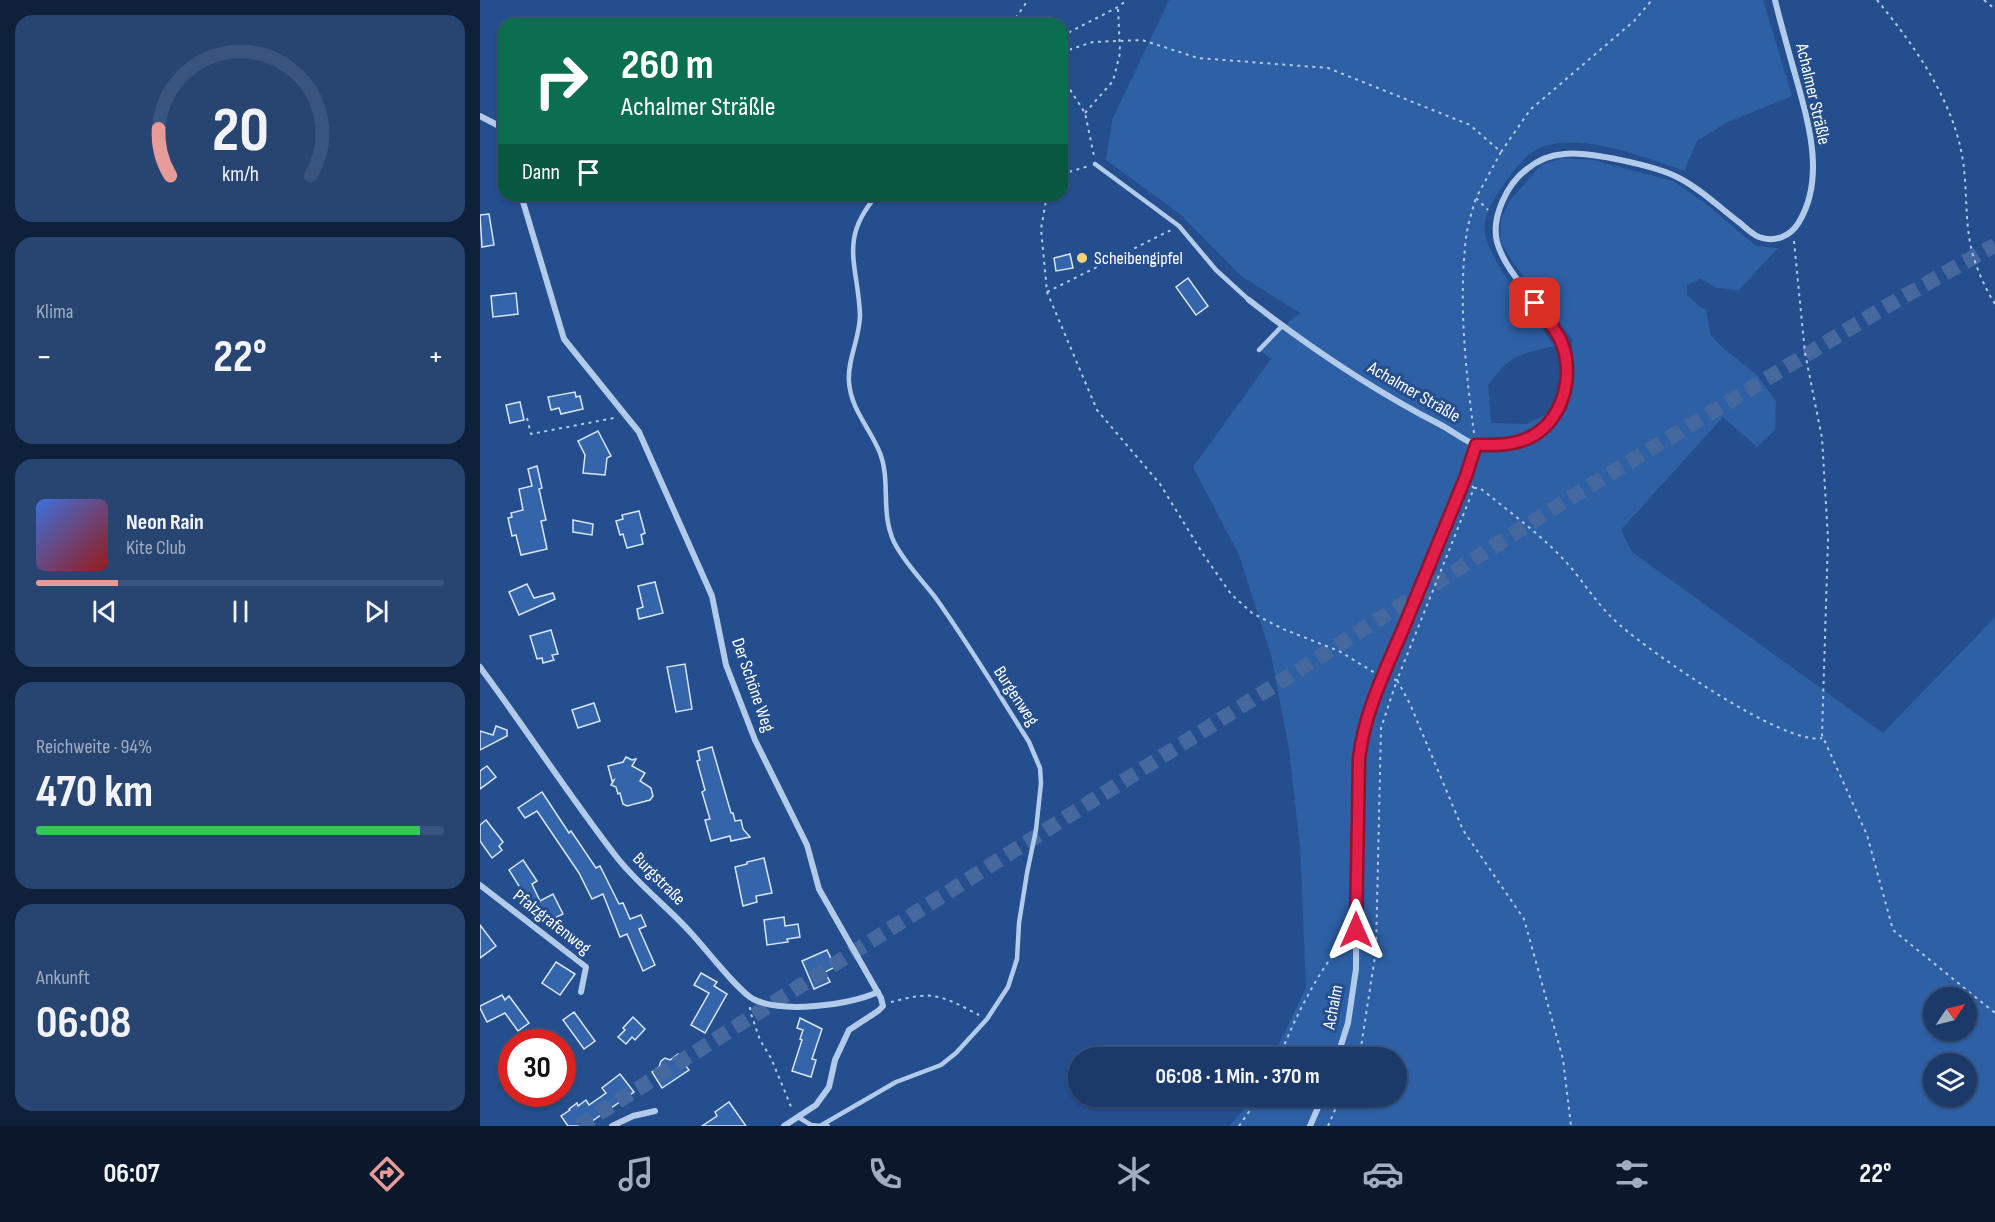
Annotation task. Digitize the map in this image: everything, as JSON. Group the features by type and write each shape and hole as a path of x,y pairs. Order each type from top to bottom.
{"street":[{"name":"Achalmer Sträßle","path":"1774,0 1810,128 1811,187 1805,212 1794,232"},
{"path":"480,116 498,125"},
{"path":"1476,445 1518,442 1538,432 1551,420 1560,406 1566,384 1566,364 1560,339 1502,253 1497,241 1497,218 1509,187 1517,177 1540,159 1579,153 1636,164 1678,177 1756,236 1768,239 1781,238 1794,232"},
{"name":"Der Schöne Weg","path":"523,201 564,339 639,432 712,596 726,665 755,740 807,845 819,889 878,992"},
{"name":"Achalmer Sträßle","path":"1248,300 1346,370 1413,411 1476,445"},
{"name":"Achalm","path":"1340,1047 1347,1023 1356,969 1358,765 1361,743 1382,677 1466,476 1476,445"},
{"name":"Burgstraße","path":"480,666 616,857 690,931 751,998"},
{"name":"Pfalzgrafenweg","path":"480,885 586,967 581,992"},
{"path":"751,998 776,1006 829,1005 866,998 878,992 882,1006 849,1030 835,1060 829,1087 816,1105 784,1126"},
{"path":"1310,1126 1318,1107"},
{"path":"612,1126 633,1116 655,1111"}],"lane":[{"path":"1095,164 1179,226 1216,270 1248,300"},
{"name":"Burgenweg","path":"798,1118 811,1125 820,1126 896,1082 941,1065 956,1053 996,1007 1008,987 1017,959 1019,923 1036,830 1041,783 1040,768 1029,742 935,597 895,543 886,516 883,463 880,452 855,408 850,392 848,379 860,320 853,237 863,213 872,201"},
{"path":"1259,350 1282,326"}],"path":[{"path":"1016,18 1028,0"},
{"path":"1068,33 1127,0"},
{"path":"1476,445 1469,402 1464,298 1465,248 1476,198 1502,152 1530,110 1626,28 1652,0"},
{"path":"1877,0 1915,50 1950,114 1958,136 1965,171 1968,224 1973,252 1995,304"},
{"path":"1983,0 1995,9"},
{"path":"1085,113 1113,81 1120,53 1118,7"},
{"path":"1068,50 1093,42 1142,40 1198,58 1328,68 1470,126 1502,152"},
{"path":"1068,86 1085,113 1095,164 1068,172"},
{"path":"1476,198 1497,218"},
{"path":"1046,201 1041,229 1047,292 1096,411 1160,484 1203,554 1231,594 1252,613 1282,629 1340,651 1382,677 1397,681 1410,704 1463,830 1524,919 1563,1059 1571,1126"},
{"path":"1047,292 1179,226"},
{"path":"1794,232 1804,353 1822,438 1828,539 1823,738 1867,834 1893,930 1995,1013"},
{"path":"527,418 531,434 626,416"},
{"path":"1466,476 1474,488"},
{"path":"1474,488 1480,488 1553,550 1573,570 1593,598 1619,625 1638,640 1755,718 1804,738 1815,740 1823,738"},
{"path":"1362,1047 1376,950 1381,728 1397,681 1474,488"},
{"path":"1284,1047 1307,996 1331,956 1356,930"},
{"path":"894,1002 920,995 934,996 953,1002 972,1012"},
{"path":"751,998 750,1011 760,1040 771,1058 790,1107 798,1118"},
{"path":"1239,1126 1252,1107"},
{"path":"1328,1126 1336,1107"}],"shaded area":[{"path":"1169,0 1763,0 1792,96 1726,123 1697,141 1684,171 1609,148 1588,144 1550,145 1526,157 1496,195 1485,220 1485,234 1489,246 1515,291 1554,346 1516,357 1496,375 1488,385 1491,423 1526,424 1547,414 1555,424 1567,409 1573,387 1572,339 1514,264 1500,241 1501,219 1510,200 1541,165 1562,158 1593,160 1673,181 1706,204 1756,246 1778,248 1739,290 1717,288 1701,279 1687,285 1687,295 1700,307 1706,309 1710,334 1723,348 1757,375 1776,401 1775,430 1757,447 1723,417 1621,530 1632,552 1883,733 1995,617 1995,1126 1229,1126 1246,1107 1407,1107 1407,1047 1278,1047 1306,987 1300,847 1289,749 1271,655 1239,555 1193,467 1271,359 1257,348 1300,313 1241,276 1180,214 1106,160 1112,120"}],"building":[{"path":"489,214 494,245 482,247 480,215"},
{"path":"1070,254 1073,268 1056,271 1054,258"},
{"path":"1188,278 1208,306 1196,315 1176,287"},
{"path":"516,293 518,314 493,317 491,296"},
{"path":"575,392 576,397 580,396 583,409 561,414 559,408 551,410 548,397"},
{"path":"520,402 524,420 510,423 506,405"},
{"path":"598,431 611,456 607,458 605,475 583,473 585,455 578,441"},
{"path":"537,466 542,488 539,489 546,520 541,521 547,549 521,555 516,535 512,536 508,518 512,517 511,513 523,510 519,489 532,486 528,469"},
{"path":"639,511 645,533 641,535 643,544 627,548 616,521 623,519 622,515"},
{"path":"573,520 593,524 592,535 573,532"},
{"path":"655,582 663,613 639,619 637,609 643,607 638,586"},
{"path":"527,584 534,598 553,593 555,599 519,615 509,592"},
{"path":"551,630 558,654 552,655 554,660 543,663 542,658 537,659 530,636"},
{"path":"685,664 692,709 676,712 667,667"},
{"path":"594,703 600,721 578,728 572,710"},
{"path":"496,726 507,730 507,736 480,750 480,731 493,735"},
{"path":"712,747 731,813 735,821 741,820 743,829 750,837 731,841 730,836 711,841 705,820 710,819 702,792 705,790 697,761 700,760 698,751"},
{"path":"626,757 636,759 632,766 645,773 640,781 651,788 653,796 650,800 627,806 623,804 616,787 611,785 614,780 612,781 608,766 623,762"},
{"path":"487,766 496,777 480,789 480,771"},
{"path":"542,792 596,868 600,866 619,904 623,903 630,919 641,915 646,926 639,929 655,965 643,971 627,934 620,937 603,894 592,899 579,873 537,811 525,818 518,808"},
{"path":"486,820 503,842 499,846 502,850 492,858 480,841 480,825"},
{"path":"764,858 772,893 756,896 757,902 743,906 735,867"},
{"path":"523,860 537,881 532,884 540,901 553,894 563,914 547,922 541,911 534,914 509,870"},
{"path":"784,917 785,926 798,924 800,937 787,939 788,942 767,945 764,920"},
{"path":"480,925 496,946 480,958"},
{"path":"827,950 835,967 825,972 830,982 814,989 802,961"},
{"path":"556,962 575,974 560,995 542,983"},
{"path":"701,973 717,982 714,986 727,994 705,1033 691,1025 709,993 694,985"},
{"path":"502,995 505,1000 509,996 529,1023 521,1029 517,1029 505,1013 487,1022 480,1006"},
{"path":"574,1012 595,1041 584,1049 576,1038 576,1029 570,1029 563,1020"},
{"path":"633,1017 645,1029 635,1040 632,1037 626,1044 618,1037"},
{"path":"800,1018 822,1029 812,1059 816,1060 811,1077 792,1071 802,1040 800,1039 803,1030 797,1028"},
{"path":"678,1054 682,1060 687,1061 686,1066 689,1070 662,1088 652,1072 665,1058 670,1060"},
{"path":"620,1074 634,1092 585,1126 568,1126 561,1116 572,1107 576,1107 577,1103 578,1106 586,1100 589,1105 606,1093 602,1088"},
{"path":"729,1102 746,1126 702,1126 717,1116 715,1112"}],"tunnel":[{"path":"579,1126 1578,493 1887,306 1995,245"}],"place":[{"name":"Scheibengipfel","path":"1082,258"}],"route":[{"path":"1356,930 1357,776 1361,743 1382,677 1466,476 1476,445 1497,445 1529,438 1551,420 1560,406 1566,384 1564,351 1560,339 1535,303"}]}
